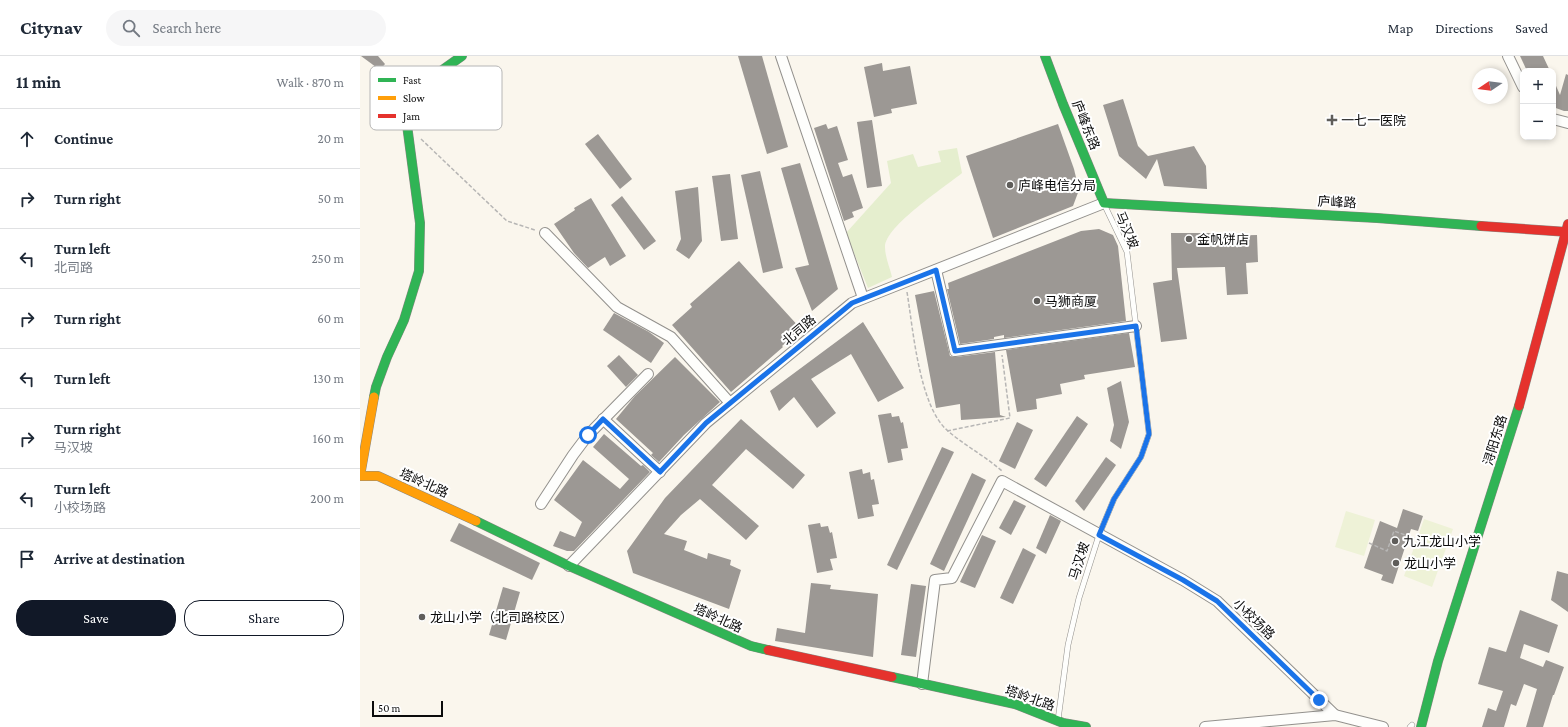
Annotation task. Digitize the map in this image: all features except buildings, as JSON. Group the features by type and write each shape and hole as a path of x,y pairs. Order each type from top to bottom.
{"street":[{"path":"448,66 462,56"},
{"path":"781,56 863,298"},
{"name":"庐峰东路","path":"1045,56 1104,203"},
{"path":"1508,56 1520,81"},
{"path":"1556,120 1568,123"},
{"path":"360,476 376,387 387,357 404,320 419,271 420,223 408,130"},
{"name":"北司路","path":"569,566 706,423 852,303 1104,203"},
{"name":"庐峰路","path":"1104,203 1567,229"},
{"name":"浔阳东路","path":"1413,726 1438,661 1514,423 1567,229"},
{"path":"545,233 617,307 671,337 730,403"},
{"path":"936,270 955,351 1136,326"},
{"path":"541,504 588,435 648,374"},
{"path":"603,419 660,472"},
{"name":"塔岭北路","path":"360,476 378,476 497,530 569,566 751,646 1015,704 1058,724 1086,727"},
{"name":"小校场路","path":"922,684 935,580 952,578 1002,481 1183,580 1217,601 1335,715"},
{"path":"1206,727 1335,715 1383,727"}],"lane":[{"name":"马汉坡","path":"1058,724 1068,645 1079,598 1099,535 1114,499 1141,457 1149,434 1127,252 1104,203"}],"path":[{"path":"418,136 508,221 545,233"},
{"path":"905,282 923,385 931,409 946,431 986,457 1002,471"},
{"path":"946,431 1010,418 1000,345"},
{"path":"1369,543 1387,551 1394,531 1414,538"}],"green space":[{"path":"957,148 962,173 917,207 895,229 888,238 885,247 892,277 868,288 846,233 891,183 887,161 913,154 918,167 941,162 938,151"},
{"path":"1346,511 1375,520 1364,556 1335,547"},
{"path":"1424,519 1453,529 1432,587 1404,576"}],"traffic: fast":[{"path":"448,66 462,56"},
{"path":"1045,56 1104,203 1377,218 1481,226"},
{"path":"374,397 387,357 404,320 419,271 420,223 408,130"},
{"path":"1421,727 1438,661 1519,406"},
{"path":"476,521 569,566 751,646 768,650"},
{"path":"892,677 1015,704 1063,723 1086,727"}],"traffic: slow":[{"path":"374,397 360,476 378,476 476,521"}],"traffic: jam":[{"path":"1519,406 1568,224"},
{"path":"1481,226 1568,232"},
{"path":"768,650 892,677"}],"place":[{"name":"一七一医院","path":"1332,120"},
{"name":"庐峰电信分局","path":"1010,185"},
{"name":"金帆饼店","path":"1189,239"},
{"name":"马狮商厦","path":"1037,301"},
{"name":"九江龙山小学","path":"1395,541"},
{"name":"龙山小学","path":"1396,563"},
{"name":"龙山小学（北司路校区）","path":"422,617"}],"route":[{"path":"588,435 603,419 660,472 706,423 852,303 936,270 955,351 1136,326 1149,434 1141,457 1114,499 1099,535 1183,580 1217,601 1319,700"}]}
